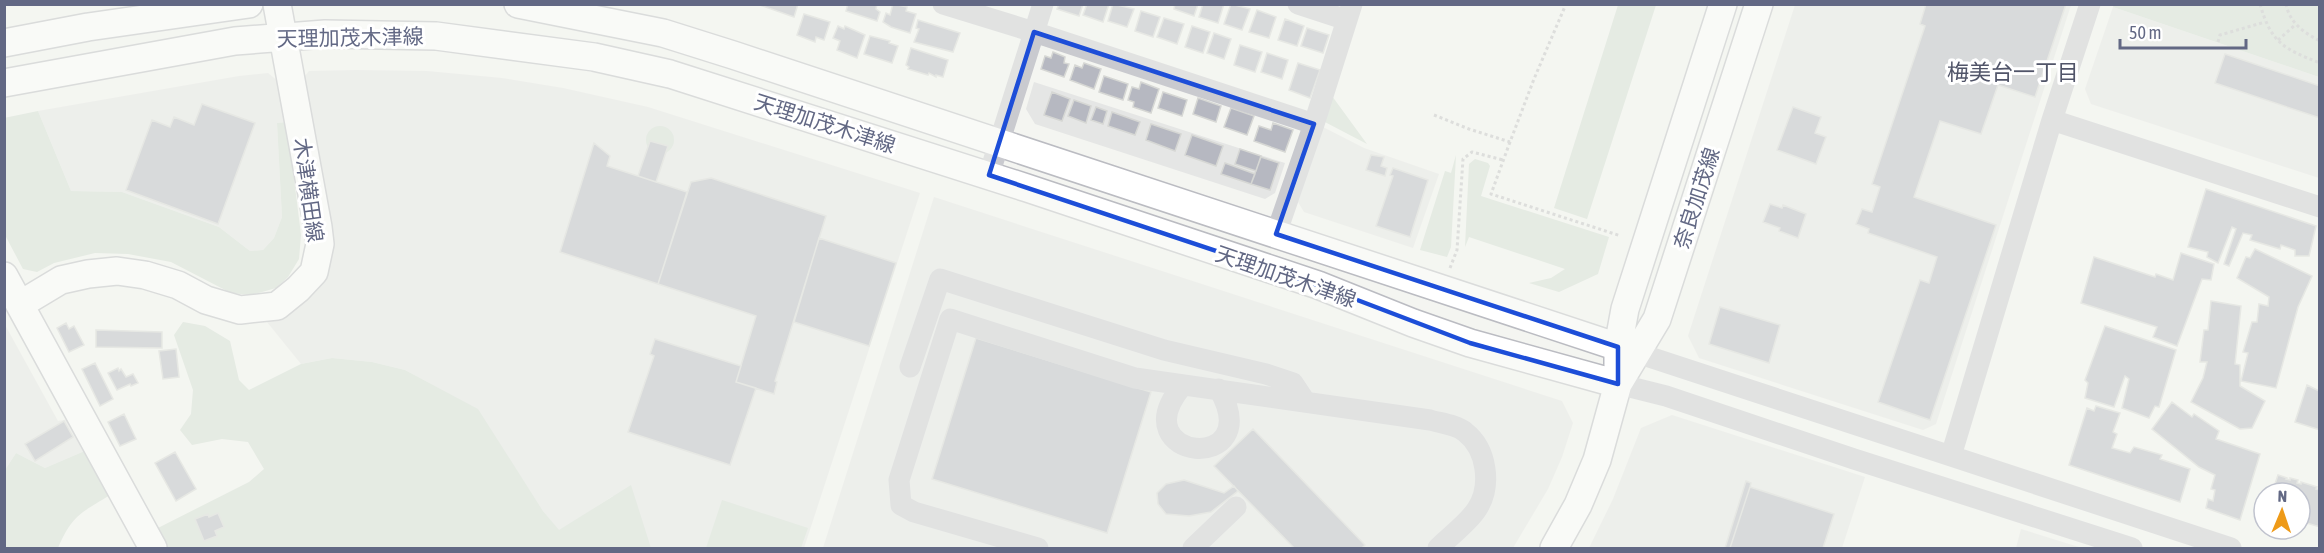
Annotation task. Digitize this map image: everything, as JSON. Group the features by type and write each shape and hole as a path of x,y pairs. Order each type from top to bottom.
{"main road":[{"path":"4,43 88,27 249,4"},
{"name":"木津横田線","path":"21,304 61,280 117,271 145,275 178,285 206,300 240,310 276,306 298,289 314,272 320,244 277,4"},
{"name":"天理加茂木津線","path":"518,4 663,33 1627,350"},
{"name":"奈良加茂線","path":"1554,549 1578,505 1597,460 1627,350 1625,309 1723,4"},
{"name":"奈良加茂線","path":"1627,350 1657,318 1760,4"},
{"name":"天理加茂木津線","path":"4,83 235,41 325,34 436,36 594,57 670,74 989,175 1317,285 1460,339 1618,384"},
{"path":"4,276 153,549"}],"street":[{"path":"943,4 1314,124"},
{"path":"989,175 1043,4"},
{"path":"1276,234 1349,12 1298,4"},
{"path":"1951,456 2052,120 2090,4"},
{"path":"2052,120 2319,207"},
{"path":"910,368 940,279 1164,350 1266,374 1293,383 1305,401"},
{"path":"1038,549 914,512 901,505 899,480 950,319 1135,378 1430,420 1464,431 1476,445 1482,459 1487,483 1477,509 1438,549"},
{"path":"1627,350 2230,549"},
{"path":"1618,384 1666,396 2132,549"},
{"path":"1182,386 1169,403 1167,418 1169,432 1182,446 1193,448 1204,449 1215,444 1224,437 1229,427 1229,408 1219,390"},
{"path":"1193,549 1236,507"}],"path":[{"path":"1566,4 1534,79 1491,194 1622,236"},
{"path":"2260,4 2265,22 2284,47 2319,63"},
{"path":"2286,4 2287,11 2295,25 2319,41"},
{"path":"2218,42 2220,35 2265,22"},
{"path":"2278,40 2295,25"},
{"path":"1434,115 1510,142"},
{"path":"1450,268 1458,250 1463,159 1472,152 1503,160"}],"highlighted area":[{"path":"1034,32 1314,124 1276,234 1618,347 1618,384 1470,343 1318,285 989,175"}],"shaded area":[{"path":"1618,5 1656,5 1587,219 1554,208"},
{"path":"1795,5 2071,5 1936,424 1923,430 1699,358 1688,336"},
{"path":"2114,5 2319,5 2319,77 2113,7"},
{"path":"2113,7 2319,77 2319,178 2091,104 2085,89"},
{"path":"309,71 427,71 502,78 563,88 648,107 920,193 804,548 651,548 647,539 613,496 559,531 543,511 477,409 405,370 372,362 332,358 301,364 267,322 283,315 311,293 301,81"},
{"path":"268,73 279,82 287,122 277,123 282,217 274,238 263,250 250,251 219,227 122,192 71,191 38,111 239,76"},
{"path":"1034,82 1285,163 1275,193 1265,199 1035,124 1026,109"},
{"path":"1332,96 1367,144 1323,121"},
{"path":"38,111 71,191 122,192 219,227 250,251 263,250 274,238 282,217 277,123 287,122 301,235 299,259 288,277 276,288 251,295 231,293 171,262 128,254 95,253 54,263 37,272 23,269 5,235 4,118"},
{"path":"660,126 670,130 674,140 670,150 660,154 650,150 646,140 650,130"},
{"path":"1323,127 1364,148 1439,174 1413,248 1304,212 1298,202"},
{"path":"1456,155 1451,247 1447,257 1420,250 1445,171 1451,173"},
{"path":"1475,159 1488,163 1490,166 1481,196 1609,237 1598,274 1559,292 1529,283 1551,278 1565,269 1469,237 1465,247 1469,164"},
{"path":"934,197 1562,401 1573,423 1548,489 1513,548 823,548"},
{"path":"183,322 205,326 230,341 239,380 249,390 301,364 332,358 372,362 405,370 478,409 543,511 559,530 631,485 651,548 166,548 156,529 249,482 264,469 248,442 222,439 192,445 180,430 191,414 193,390 174,335"},
{"path":"4,323 58,421 69,419 87,450 45,468 16,453 5,470"},
{"path":"1672,415 1865,477 1842,548 1589,548 1613,499 1641,428"},
{"path":"87,450 110,495 73,521 58,548 5,548 5,470 16,453 45,468"},
{"path":"722,500 808,528 801,548 706,548"},
{"path":"2021,529 2082,548 2016,548"}],"building":[{"path":"757,4 798,4 794,17"},
{"path":"848,4 877,4 876,9 880,12 877,21 846,11"},
{"path":"893,4 907,7 906,11 916,14 910,33 883,22 886,13 890,15"},
{"path":"1059,4 1083,4 1079,16 1057,9"},
{"path":"1087,4 1109,4 1103,22 1083,15"},
{"path":"1113,4 1134,9 1127,27 1108,21"},
{"path":"1175,4 1198,4 1194,16 1174,9"},
{"path":"1203,4 1224,4 1218,23 1199,17"},
{"path":"1231,4 1250,9 1242,30 1224,24"},
{"path":"1926,4 2066,4 2035,97 1998,85 1981,134 1940,121 1914,197 1996,225 1930,420 1878,402 1920,280 1929,283 1937,257 1868,233 1869,229 1856,224 1862,209 1872,212 1880,187 1872,184 1925,26 1920,24"},
{"path":"1257,10 1276,17 1269,38 1249,32"},
{"path":"1141,11 1160,17 1153,37 1135,31"},
{"path":"804,14 830,22 824,40 816,37 815,42 797,35"},
{"path":"1164,18 1184,24 1177,44 1157,37"},
{"path":"1285,19 1304,26 1297,46 1278,40"},
{"path":"918,20 960,33 953,52 914,42 919,29 916,28"},
{"path":"838,26 844,29 845,26 865,35 857,58 837,50 840,41 833,38"},
{"path":"1192,26 1210,32 1203,53 1185,47"},
{"path":"1307,28 1329,35 1323,53 1301,46"},
{"path":"1214,33 1231,39 1224,59 1207,53"},
{"path":"870,36 890,41 889,43 898,46 892,63 864,54"},
{"path":"1240,45 1262,52 1255,72 1234,65"},
{"path":"911,48 948,60 943,77 908,69 906,65"},
{"path":"1053,52 1065,57 1064,63 1069,64 1064,77 1041,69 1045,56 1051,58"},
{"path":"1267,53 1288,60 1282,79 1261,72"},
{"path":"2225,54 2320,86 2320,118 2215,83"},
{"path":"1084,63 1101,69 1094,89 1070,80 1075,65 1082,68"},
{"path":"1298,63 1320,70 1310,98 1289,90"},
{"path":"1104,76 1128,84 1123,100 1099,92"},
{"path":"1141,82 1159,89 1151,113 1133,107 1134,102 1128,100 1132,87 1139,89"},
{"path":"1052,92 1070,99 1062,121 1044,115"},
{"path":"1163,92 1187,100 1182,116 1158,108"},
{"path":"1198,98 1221,106 1216,122 1193,114"},
{"path":"1074,100 1091,106 1086,123 1068,116"},
{"path":"202,104 255,123 218,224 126,190 152,120 170,127 174,117 194,125"},
{"path":"1096,107 1107,111 1103,124 1091,120"},
{"path":"1793,107 1821,117 1815,133 1826,137 1816,164 1777,150"},
{"path":"1231,108 1254,116 1247,135 1224,127"},
{"path":"1112,112 1140,122 1135,135 1108,126"},
{"path":"1273,123 1293,130 1285,152 1254,141 1259,126 1271,130"},
{"path":"1151,124 1181,134 1175,151 1146,140"},
{"path":"1192,135 1223,146 1216,166 1185,155"},
{"path":"650,141 668,146 656,182 638,176"},
{"path":"594,143 610,156 607,166 687,192 658,284 560,252"},
{"path":"1240,149 1261,156 1256,171 1235,164"},
{"path":"1371,155 1384,157 1381,166 1387,168 1385,176 1366,170"},
{"path":"1261,157 1279,163 1270,190 1251,184"},
{"path":"1225,163 1255,174 1251,184 1221,174"},
{"path":"1393,168 1428,180 1410,237 1376,226 1393,176 1390,175"},
{"path":"711,178 826,216 775,381 777,382 774,394 736,382 756,316 658,284 691,182"},
{"path":"2206,189 2316,226 2309,256 2295,256 2295,250 2281,245 2280,249 2250,240 2252,235 2243,233 2229,266 2224,264 2236,229 2232,227 2218,263 2207,257 2208,252 2188,247"},
{"path":"1770,204 1782,208 1783,205 1806,214 1798,238 1763,222"},
{"path":"819,238 896,263 869,346 794,322"},
{"path":"2255,249 2312,276 2298,307 2276,388 2241,381 2248,353 2243,352 2252,322 2257,322 2259,304 2268,306 2269,297 2237,278 2246,257 2250,258"},
{"path":"2181,253 2214,264 2211,280 2202,279 2177,346 2153,337 2157,327 2081,303 2094,257 2155,277 2156,274 2173,280"},
{"path":"2211,301 2241,306 2235,364 2240,365 2240,386 2265,401 2252,428 2240,429 2191,402 2203,378 2207,362 2200,362 2204,330 2208,330"},
{"path":"1720,307 1780,325 1769,363 1709,344"},
{"path":"66,323 69,329 74,326 84,345 69,352 57,328"},
{"path":"2105,326 2176,350 2159,407 2155,406 2149,418 2122,408 2129,379 2125,376 2114,407 2085,398 2088,383 2085,380"},
{"path":"96,330 162,332 162,348 96,347"},
{"path":"976,338 1151,392 1107,533 932,479"},
{"path":"655,339 741,366 736,382 756,388 730,465 628,432 654,356 650,354"},
{"path":"176,349 179,377 163,379 159,351"},
{"path":"95,363 113,399 100,406 82,369"},
{"path":"118,368 126,377 133,374 138,383 117,390 108,373"},
{"path":"2307,385 2319,391 2320,389 2320,430 2295,422"},
{"path":"2172,402 2192,417 2194,414 2219,431 2216,439 2260,454 2240,520 2206,508 2208,499 2213,501 2215,490 2211,489 2215,475 2199,467 2152,429"},
{"path":"2096,406 2120,413 2113,432 2117,434 2112,448 2130,453 2134,447 2162,455 2160,459 2190,469 2180,502 2069,465 2087,408 2094,411"},
{"path":"124,414 136,439 120,446 108,422"},
{"path":"64,421 73,437 35,461 25,444"},
{"path":"1253,429 1365,545 1362,548 1294,548 1214,466"},
{"path":"175,452 196,489 176,501 155,463"},
{"path":"2278,475 2290,480 2290,478 2298,480 2298,481 2276,481"},
{"path":"1184,480 1224,493 1234,486 1238,491 1211,512 1189,516 1166,514 1158,504 1157,493 1166,484"},
{"path":"1746,481 1751,483 1750,487 1730,548 1725,548"},
{"path":"2312,485 2320,490 2320,527 2312,525"},
{"path":"1750,487 1834,514 1823,548 1730,548"},
{"path":"218,513 224,527 215,531 217,536 204,541 195,519"}],"district":[{"name":"梅美台一丁目","path":"2013,72"}]}
